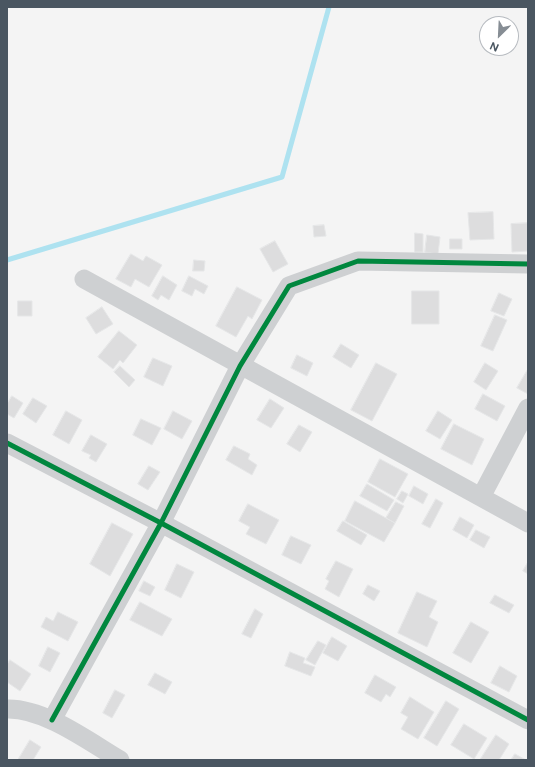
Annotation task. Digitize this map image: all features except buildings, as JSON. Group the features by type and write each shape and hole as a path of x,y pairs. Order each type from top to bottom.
{"street":[{"path":"52,720 161,523 240,366 289,286 358,261 528,264"},
{"path":"84,279 528,523"},
{"path":"481,497 528,408"},
{"path":"7,443 161,523 528,720"},
{"path":"7,710 29,712 52,720 120,760"}],"waterway":[{"path":"7,260 282,177 329,7"}],"cycle path":[{"path":"52,720 161,523 240,366 289,286 358,261 528,264"},
{"path":"7,443 161,523 528,720"}]}
